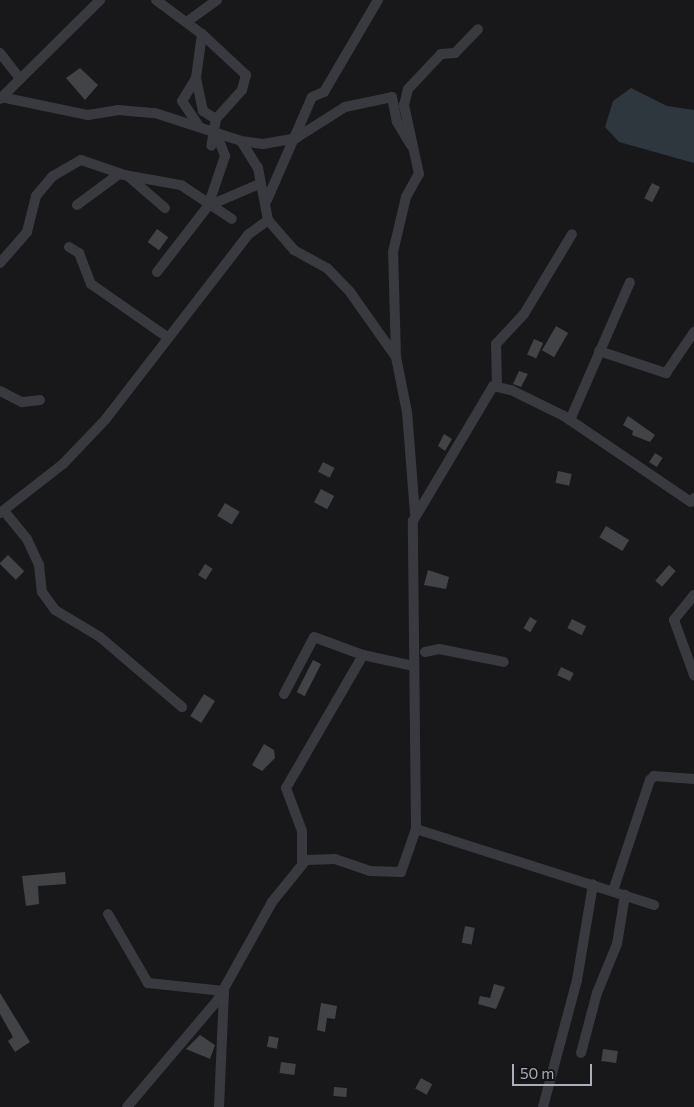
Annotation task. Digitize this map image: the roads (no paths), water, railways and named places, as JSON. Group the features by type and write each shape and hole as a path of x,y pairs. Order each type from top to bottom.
{"street":[{"path":"1,98 99,0"},
{"path":"156,0 188,20 246,75 242,90 216,120 215,135 211,146"},
{"path":"188,20 217,0"},
{"path":"267,200 296,138 312,97 324,92 378,0"},
{"path":"302,863 335,859 370,871 401,872 416,829 410,569 415,514 407,412 396,357 391,269 397,226 419,174 404,105 408,89 441,54 455,53 478,29"},
{"path":"202,34 196,78 203,111 216,120"},
{"path":"0,53 20,79"},
{"path":"196,78 182,101 198,125"},
{"path":"1,98 88,115 118,110 155,113 198,125 215,135 263,144 296,138 345,107 392,97 397,122 415,152"},
{"path":"157,272 208,206 224,156 215,135"},
{"path":"241,141 258,168 259,184 267,200 268,220 294,250 327,268 350,292 396,357"},
{"path":"0,263 27,232 36,196 53,176 81,160 128,176 165,208"},
{"path":"77,205 119,174 180,185 208,206 232,219"},
{"path":"208,206 259,184"},
{"path":"182,706 106,642 55,610 42,592 39,565 27,539 2,513 88,438 127,395 167,337 195,309 250,234 268,220"},
{"path":"415,514 486,396 497,386 496,344 524,314 572,234"},
{"path":"69,247 79,253 91,284 167,337"},
{"path":"570,420 630,282"},
{"path":"599,351 666,373 694,332"},
{"path":"497,386 570,420 691,502 694,498"},
{"path":"0,391 22,402 40,400"},
{"path":"694,595 674,620 694,675"},
{"path":"284,694 314,637 363,655 413,664"},
{"path":"412,650 425,652 439,649 504,662"},
{"path":"413,664 425,652"},
{"path":"127,1107 224,991 272,902 302,863 302,831 286,788 363,655"},
{"path":"614,891 650,780 654,776 694,779"},
{"path":"416,829 594,884 654,905"},
{"path":"543,1107 577,980 594,884"},
{"path":"581,1053 597,992 617,944 625,895"},
{"path":"108,914 148,982 224,991"},
{"path":"219,1107 224,991"}]}
